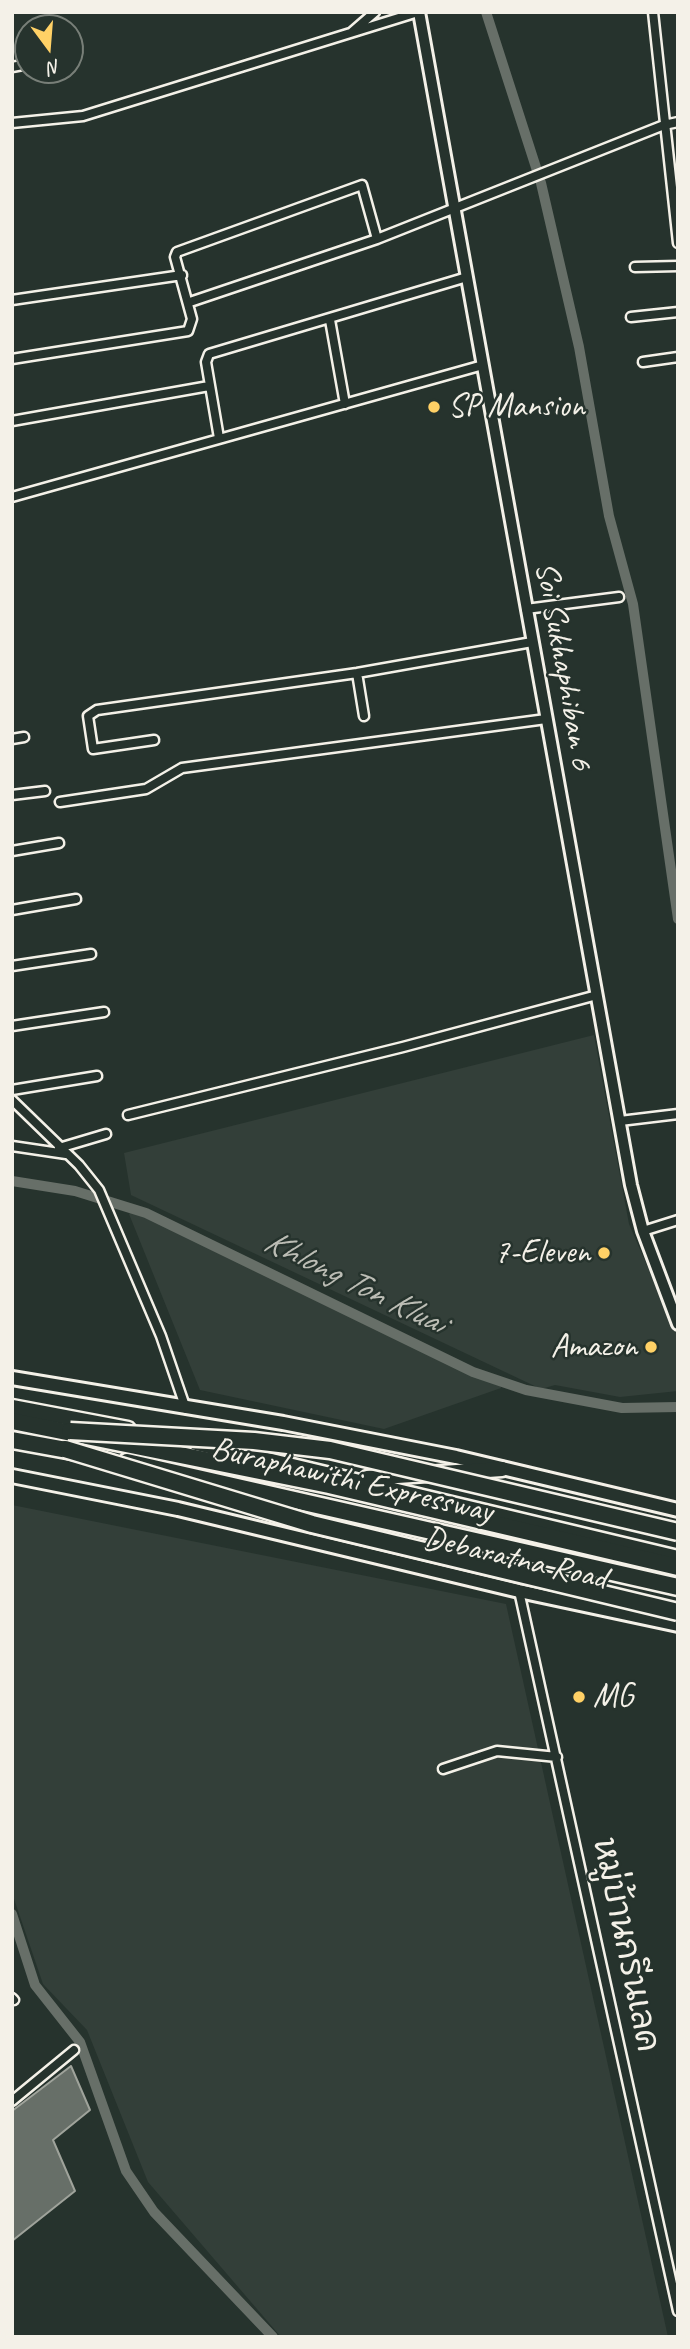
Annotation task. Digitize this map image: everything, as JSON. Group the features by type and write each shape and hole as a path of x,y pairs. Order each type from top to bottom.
{"highway":[{"name":"Debaratna Road","path":"12,1407 172,1438 355,1479 678,1558"},
{"name":"Buraphawithi Expressway","path":"12,1421 317,1483 678,1567"},
{"path":"70,1431 262,1441 330,1450 678,1532"},
{"name":"Buraphawithi Expressway","path":"12,1440 204,1477 678,1589"},
{"name":"Debaratna Road","path":"12,1447 229,1488 387,1527 678,1589"},
{"path":"65,1449 312,1524 678,1612"},
{"path":"355,1479 502,1469"}],"main road":[{"path":"12,1378 283,1423 502,1469 678,1510"},
{"name":"Debaratna Road","path":"12,1476 267,1530 519,1591 678,1625"}],"street":[{"path":"350,34 375,12"},
{"path":"12,123 83,116 419,12"},
{"name":"Soi Sukhaphiban 6","path":"419,12 620,1121 643,1231 678,1324"},
{"path":"653,12 678,243"},
{"path":"190,302 377,239 664,125 678,122"},
{"path":"12,359 188,331 192,319 190,302 175,257 180,250 362,185 377,239"},
{"path":"635,267 678,266"},
{"path":"12,300 182,275"},
{"path":"219,439 205,360 209,354 467,278"},
{"path":"631,317 678,312"},
{"path":"330,320 345,404"},
{"path":"643,362 678,357"},
{"path":"12,497 483,365"},
{"path":"12,421 209,386"},
{"path":"526,609 620,597"},
{"path":"154,740 93,749 88,716 97,710 357,673 532,642"},
{"path":"357,673 364,716"},
{"path":"60,802 146,789 182,768 546,719"},
{"path":"12,739 24,737"},
{"path":"12,795 45,791"},
{"path":"12,851 59,843"},
{"path":"12,910 76,899"},
{"path":"12,966 91,954"},
{"path":"128,1115 403,1047 597,995"},
{"path":"12,1026 104,1012"},
{"path":"12,1090 97,1076"},
{"path":"12,1100 99,1190 161,1336 186,1409"},
{"path":"620,1121 678,1114"},
{"path":"12,1146 63,1151 106,1135"},
{"path":"643,1231 678,1220"},
{"name":"หมู่บ้านกรีนเลค","path":"519,1591 524,1624 556,1757 678,2311"},
{"path":"443,1769 497,1751 556,1757"},
{"path":"12,2101 74,2050"}],"shaded area":[{"path":"594,1035 629,1224 678,1337 678,1391 620,1397 555,1385 541,1389 131,1195 124,1153"},
{"path":"134,1208 500,1384 501,1388 384,1429 200,1390 129,1214"},
{"path":"12,1505 506,1604 668,2337 281,2337 148,2182 87,2030 43,1984 12,1893"},
{"path":"71,2066 90,2110 53,2140 75,2191 12,2241 12,2111"}],"waterway":[{"path":"486,12 541,183 579,347 609,516 633,604 678,919"},
{"name":"Khlong Ton Kluai","path":"12,1181 75,1191 146,1213 473,1372 526,1390 622,1408 678,1407"},
{"path":"12,1914 35,1985 80,2042 126,2171 154,2212 273,2337"}],"place":[{"name":"SP Mansion","path":"434,407"},
{"name":"7-Eleven","path":"604,1253"},
{"name":"Amazon","path":"651,1347"},
{"name":"MG","path":"579,1697"}]}
